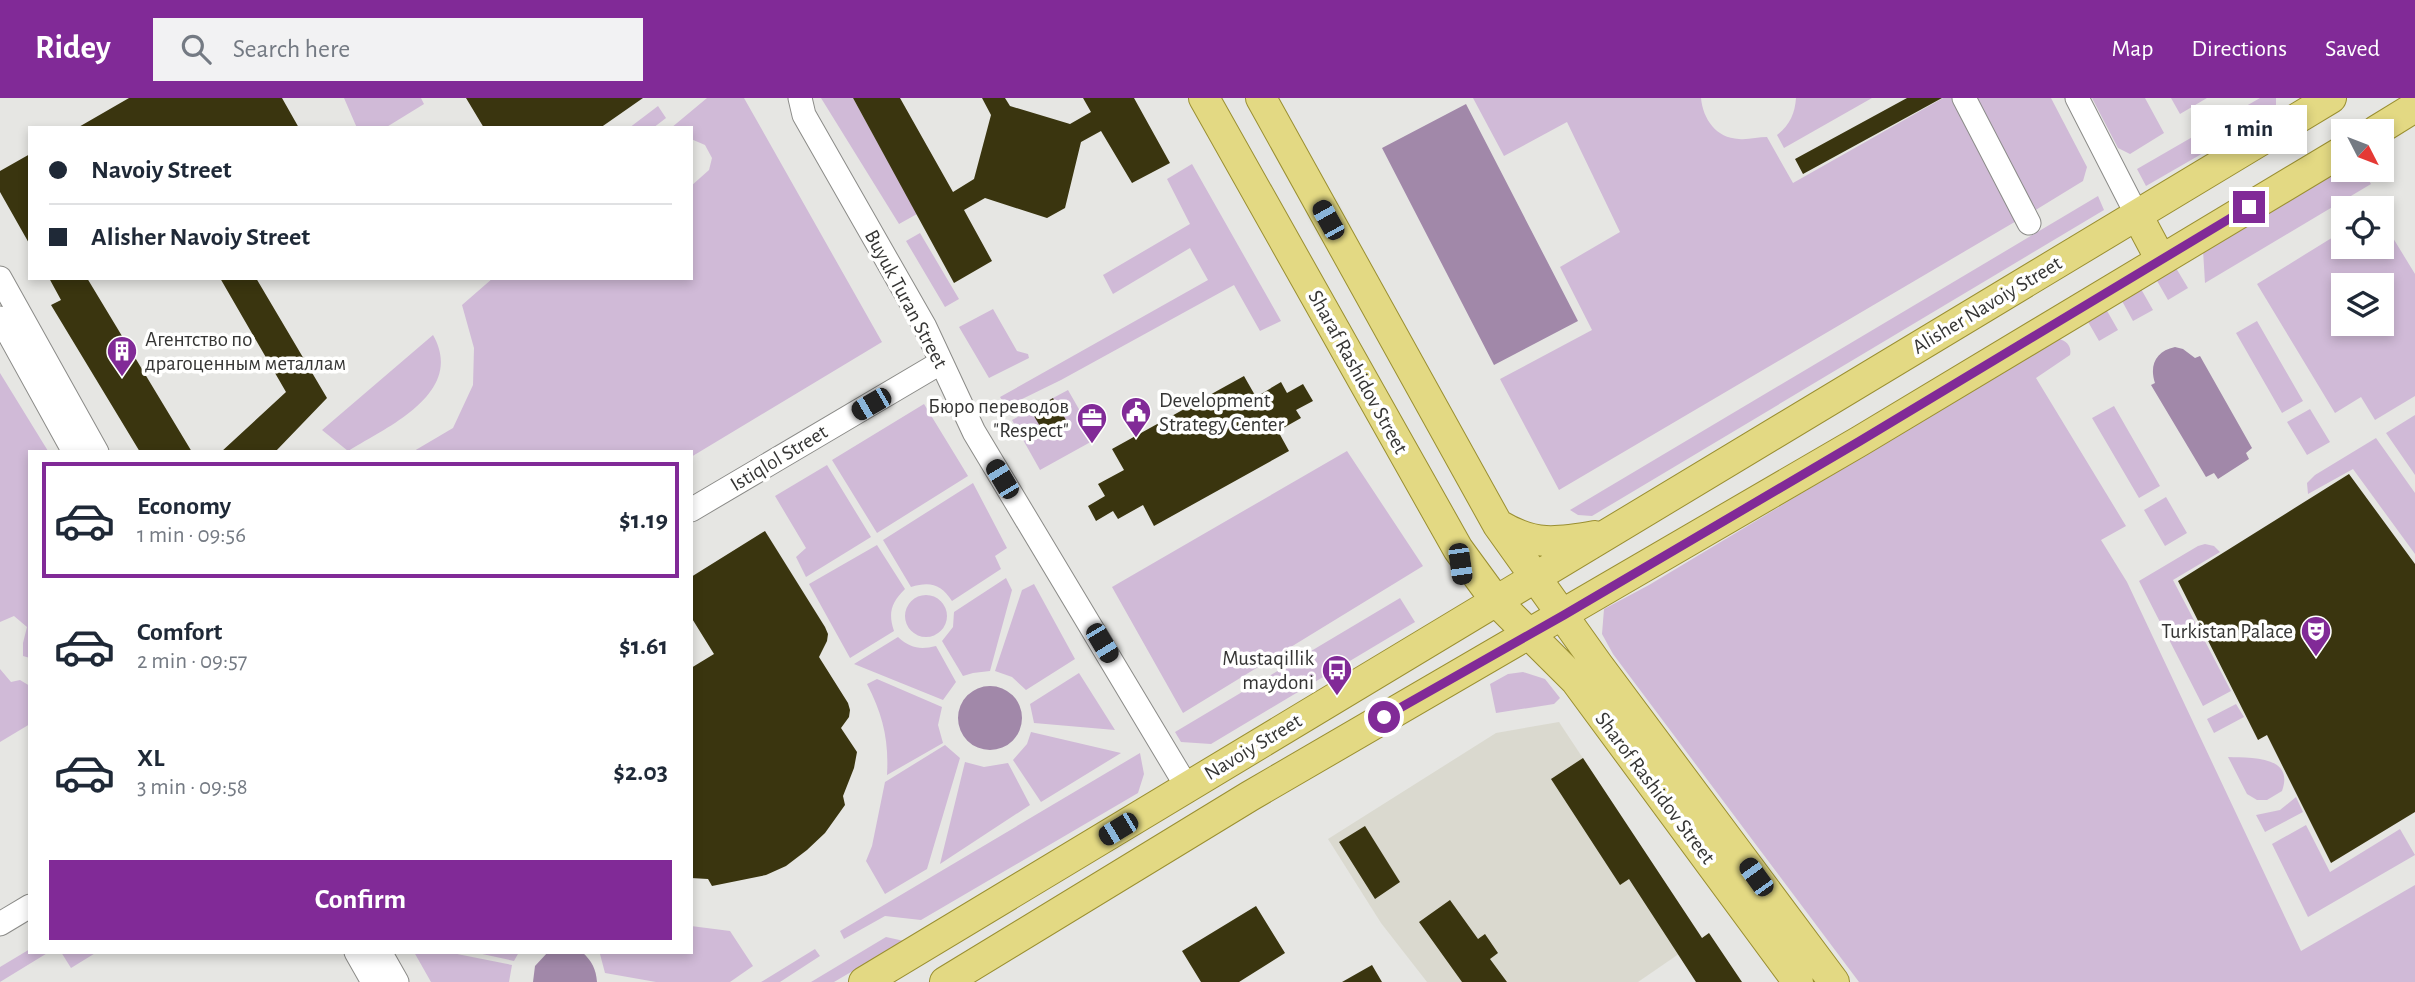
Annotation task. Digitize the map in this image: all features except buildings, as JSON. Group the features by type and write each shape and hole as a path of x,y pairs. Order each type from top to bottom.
{"main road":[{"name":"Sharaf Rashidov Street","path":"1204,98 1458,549 1496,601 1529,635"},
{"path":"1261,98 1498,524 1598,665 1834,982"},
{"name":"Alisher Navoiy Street","path":"1643,513 2331,98"},
{"path":"2394,120 2415,107"},
{"path":"1564,615 2331,158"},
{"path":"2137,215 2161,260"},
{"name":"Navoiy Street","path":"863,982 1643,513"},
{"path":"1498,524 1519,537 1545,541 1584,538 1611,532"},
{"path":"1440,635 1453,618 1462,596 1458,549"},
{"path":"1529,635 1536,577"},
{"name":"Navoiy Street","path":"945,982 1250,796 1564,615"},
{"name":"Sharof Rashidov Street","path":"1529,635 1576,681 1798,982"}],"street":[{"name":"Buyuk Turan Street","path":"800,98 804,115 925,327 974,432 1187,787"},
{"path":"1964,98 2029,223"},
{"path":"2077,98 2137,215"},
{"path":"0,278 96,450"},
{"path":"0,318 73,450"},
{"name":"Istiqlol Street","path":"693,509 940,363"},
{"path":"0,924 28,907"},
{"path":"357,954 373,982"},
{"path":"381,954 397,982"}],"shaded area":[{"path":"344,98 421,98 424,104 388,126 356,126"},
{"path":"707,98 744,98 882,342 693,456 693,450 416,450 453,428 473,385 474,348 462,305 491,280 693,280 693,184 709,170 712,158 705,145 693,140 693,126 673,126"},
{"path":"821,98 853,98 917,214 899,224"},
{"path":"1473,98 1701,98 1708,120 1717,131 1731,138 1767,137 1793,183 1943,98 1954,98 2018,220 1559,490 1500,379 1592,330 1560,267 1620,232 1567,122 1504,156"},
{"path":"1796,98 1872,98 1784,148 1777,135 1791,118"},
{"path":"1973,98 2051,98 2087,167 2083,181 2034,211"},
{"path":"2092,98 2145,98 2164,133 2130,154 2118,148"},
{"path":"2171,98 2207,98 2180,114"},
{"path":"2260,98 2276,98 2276,111 2146,186 2137,169"},
{"path":"1466,104 1578,321 1494,365 1382,148"},
{"path":"658,106 666,118 656,126 632,126"},
{"path":"1192,164 1281,321 1260,331 1234,285 1061,380 1006,407 1000,397 1208,280 1190,248 1113,294 1103,275 1190,224 1167,179"},
{"path":"2331,172 2331,182 2371,184 2351,196 2331,196 2331,208 2205,283 2203,250"},
{"path":"2098,196 2104,210 1592,516 1578,515 1570,510"},
{"path":"920,233 959,299 945,307 906,241"},
{"path":"2331,238 2331,259 2394,259 2394,240 2415,274 2415,396 2375,420 2361,397 2335,413 2257,284"},
{"path":"2176,268 2188,288 2168,300 2156,279"},
{"path":"2141,289 2153,310 2133,321 2122,301"},
{"path":"993,309 1017,351 1028,354 1029,358 989,378 959,327"},
{"path":"2106,309 2118,330 2099,341 2087,320"},
{"path":"2257,321 2303,401 2282,413 2236,333"},
{"path":"433,335 440,356 439,374 431,391 418,406 350,450 322,430"},
{"path":"2059,339 2068,345 2070,355 2036,378 2126,526 2101,540 2127,582 2301,951 2415,885 2415,982 1859,982 1613,654 1602,634 1604,609 1649,585"},
{"path":"2175,347 2183,349 2195,358 2200,356 2252,448 2246,453 2249,459 2218,479 2214,473 2206,477 2151,385 2155,383 2153,370 2159,355"},
{"path":"0,373 47,450 28,450 28,657 23,656 27,627 14,616 0,622"},
{"path":"1068,390 1096,439 1040,470 1012,420"},
{"path":"924,404 968,476 877,533 832,460"},
{"path":"2114,406 2160,486 2139,498 2092,418"},
{"path":"2310,409 2330,442 2307,455 2287,422"},
{"path":"2415,415 2415,475 2386,433"},
{"path":"2376,438 2415,493 2415,554 2353,469 2308,494 2307,483 2315,475"},
{"path":"1347,451 1423,566 1183,713 1112,587"},
{"path":"827,465 871,537 806,577 796,557 806,548 775,496"},
{"path":"973,483 1007,548 995,556 1001,569 952,601 944,591 934,585 911,587 883,540"},
{"path":"2166,497 2187,533 2165,546 2144,510"},
{"path":"2205,544 2214,546 2220,552 2173,580 2231,691 2203,706 2139,581"},
{"path":"877,545 905,589 892,608 894,631 850,658 809,584"},
{"path":"1006,578 1012,590 990,671 963,676 942,641 953,627 954,612"},
{"path":"1034,584 1075,659 1026,690 1012,677 995,671 1022,590"},
{"path":"926,595 941,601 947,616 941,631 926,637 911,631 905,616 911,601"},
{"path":"1400,598 1415,622 1211,744 1181,742 1175,732"},
{"path":"898,637 916,647 936,646 956,682 943,700 854,664"},
{"path":"0,669 11,682 20,680 28,685 28,725 0,742"},
{"path":"1523,672 1545,679 1560,698 1554,704 1496,713 1490,684 1508,674"},
{"path":"1079,673 1115,730 1034,723 1030,704"},
{"path":"877,679 942,707 938,725 943,743 887,775 884,728 867,684"},
{"path":"990,686 1002,688 1013,695 1020,706 1020,730 1013,741 1002,748 990,750 978,748 967,741 960,730 958,718 960,706 967,695 978,688"},
{"path":"2236,704 2244,717 2214,733 2207,719"},
{"path":"1559,722 1702,938 1638,982 1427,982 1381,923 1328,839 1496,733"},
{"path":"1031,732 1121,753 1041,802 1013,760 1027,744"},
{"path":"945,745 960,758 927,869 885,894 866,861 872,846 885,782"},
{"path":"1140,753 1144,774 1138,793 921,920 885,916 844,939 840,931"},
{"path":"2228,757 2258,759 2276,765 2282,771 2284,779 2282,791 2267,800 2257,800 2247,794"},
{"path":"965,762 984,767 1008,763 1030,805 940,864"},
{"path":"2296,797 2303,812 2265,832 2256,815 2280,810"},
{"path":"2306,825 2330,872 2400,829 2415,855 2308,917 2272,844"},
{"path":"693,926 730,931 753,966 730,982 656,982 605,973 600,954 693,954"},
{"path":"886,937 904,941 834,982 811,982"},
{"path":"815,949 820,956 780,982 761,982"},
{"path":"28,950 28,954 46,954 0,982 0,967"},
{"path":"62,954 94,954 71,968"},
{"path":"415,954 457,954 512,965 509,982 431,982"},
{"path":"482,954 518,954 514,961"},
{"path":"546,954 584,954 593,966 597,982 533,982 535,966"}],"place":[{"name":"Агентство по драгоценным металлам","path":"122,378"},
{"name":"Development Strategy Center","path":"1136,439"},
{"name":"Бюро переводов \"Respect\"","path":"1092,445"},
{"name":"Turkistan Palace","path":"2316,658"},
{"name":"Mustaqillik maydoni","path":"1337,697"}],"route":[{"path":"1384,717 1860,441 2249,207"}]}
